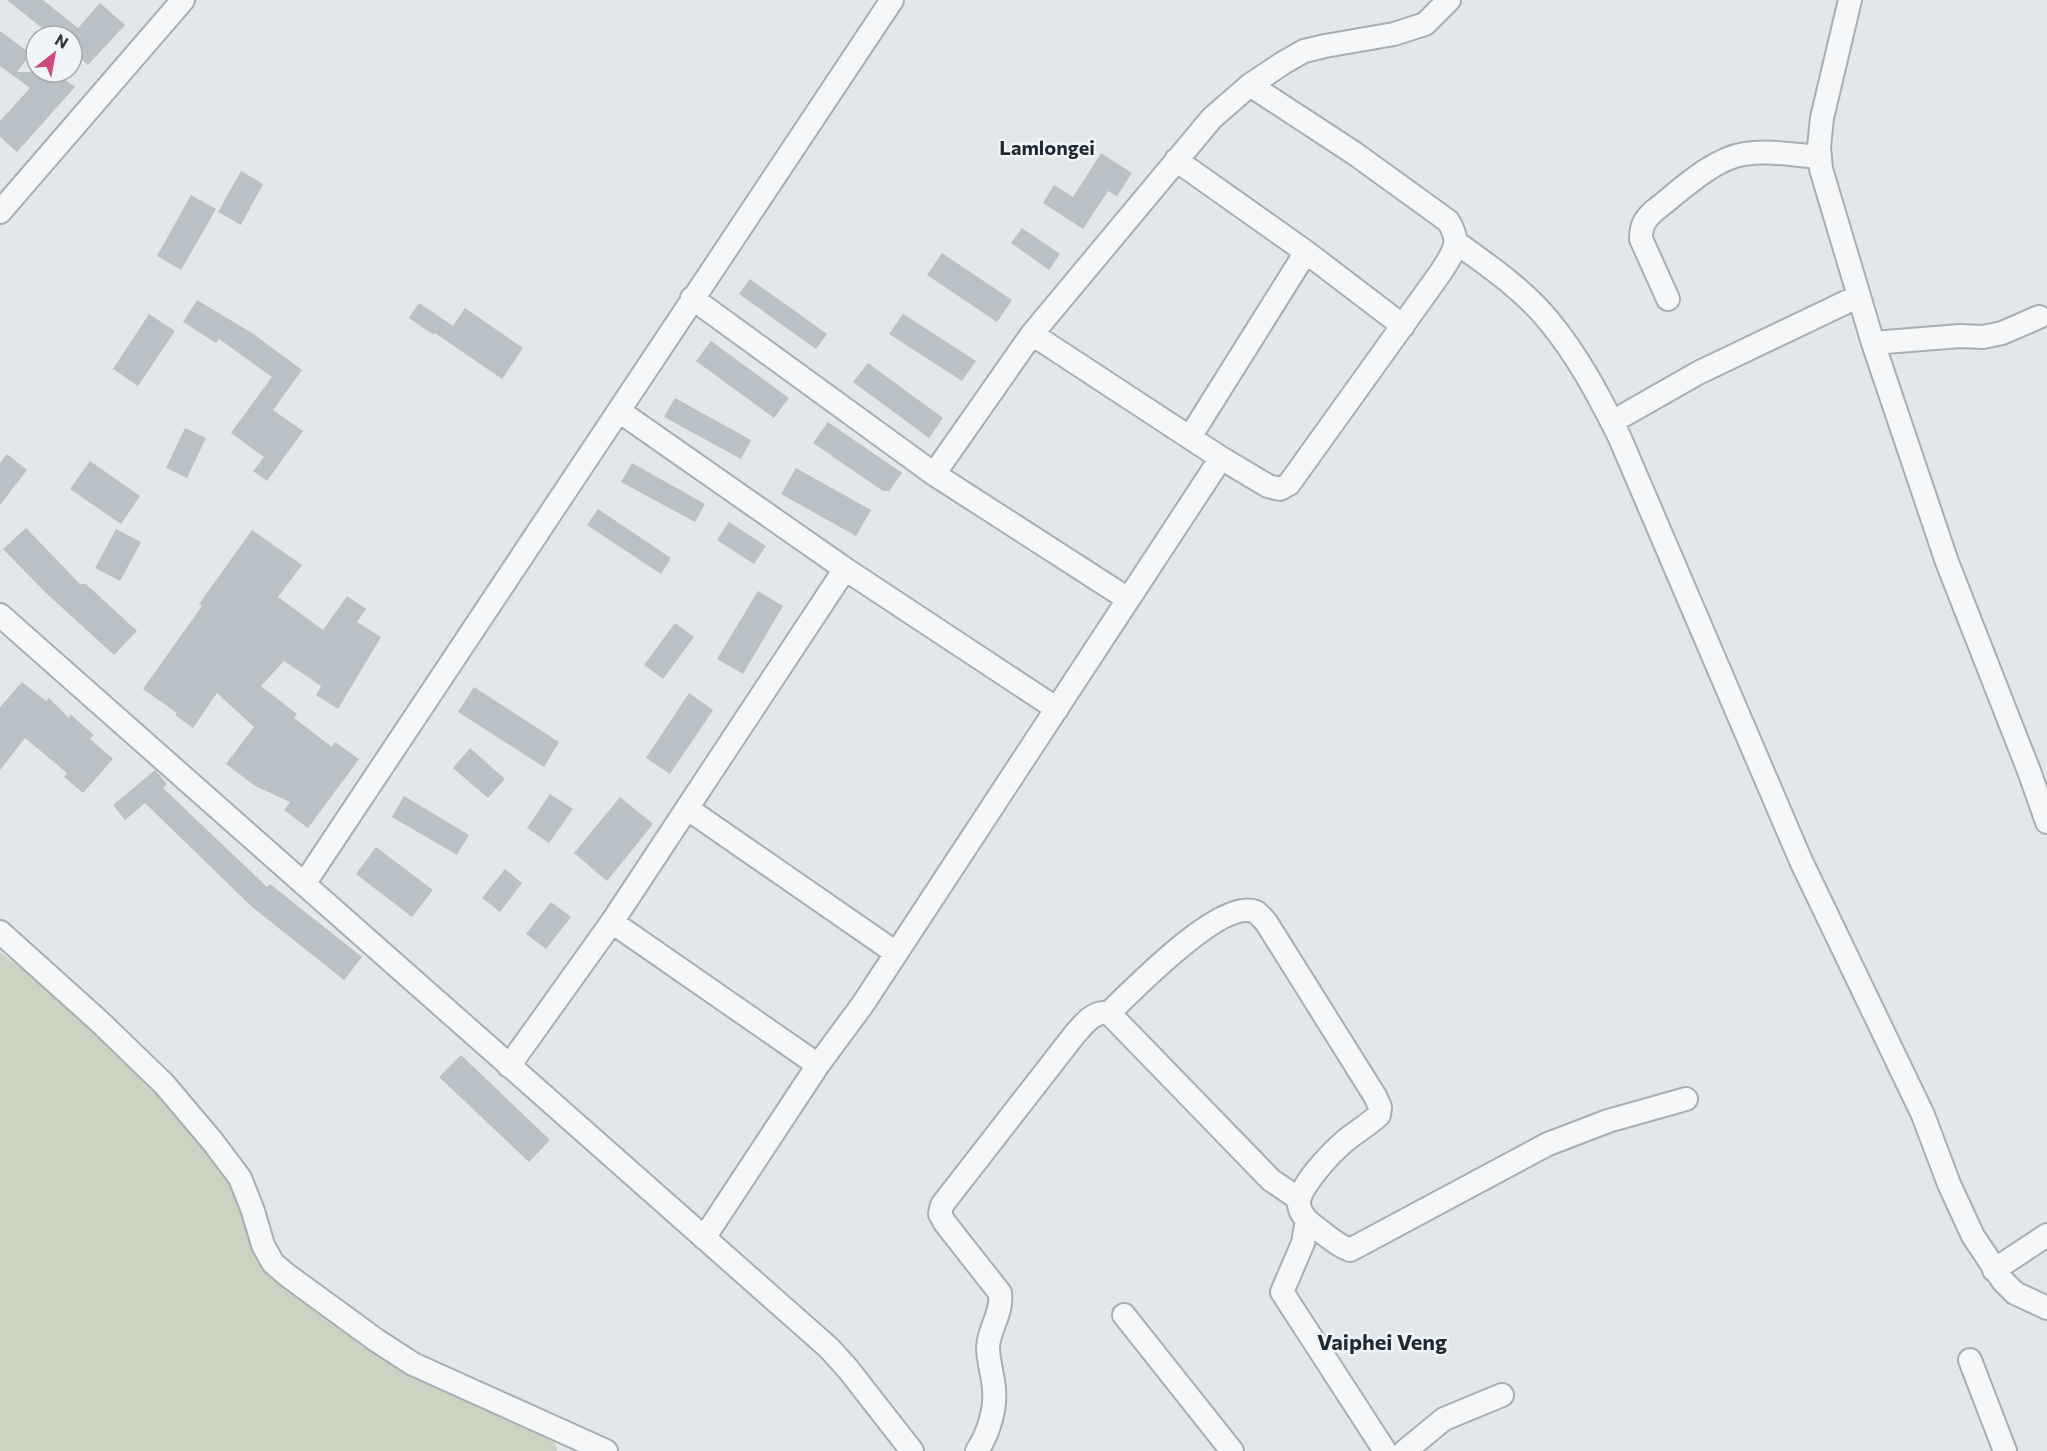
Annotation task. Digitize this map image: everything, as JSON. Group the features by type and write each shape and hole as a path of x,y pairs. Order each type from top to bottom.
{"street":[{"path":"0,212 183,0"},
{"path":"304,884 892,0"},
{"path":"933,474 1032,334 1212,118 1250,85 1304,51 1394,34 1425,24 1449,0"},
{"path":"1850,0 1822,118 1819,157 1821,169 1873,343 1947,562 2047,822"},
{"path":"1032,334 1221,458 1268,486 1280,489 1289,484 1441,272 1457,243 1455,233 1448,221 1354,153 1250,85"},
{"path":"1668,299 1641,239 1641,228 1645,219 1653,211 1714,165 1729,158 1761,153 1819,157"},
{"path":"1176,160 1306,252 1403,326"},
{"path":"1457,243 1509,281 1549,320 1576,359 1612,422 1802,861 1923,1115 1972,1236 1994,1270 2015,1293 2047,1308"},
{"path":"1190,437 1306,252"},
{"path":"1612,422 1698,373 1860,296"},
{"path":"692,298 933,474 1128,599"},
{"path":"1873,343 1960,336 1983,337 2002,333 2039,316"},
{"path":"619,411 845,569 1057,709"},
{"path":"704,1238 818,1065 896,953 1221,458"},
{"path":"509,1066 612,922 845,569"},
{"path":"0,615 841,1360 912,1451"},
{"path":"688,809 896,953"},
{"path":"1109,1013 1183,943 1232,914 1244,910 1256,912 1272,932 1375,1096 1380,1111 1375,1119 1343,1143 1305,1186 1303,1243 1282,1292 1385,1451"},
{"path":"612,922 818,1065"},
{"path":"0,932 101,1023 164,1084 213,1142 240,1178 253,1211 262,1245 273,1263 287,1275 376,1340 414,1364 606,1451"},
{"path":"977,1451 987,1433 993,1410 994,1392 988,1346 1002,1304 1000,1293 945,1223 940,1214 942,1205 1075,1034 1094,1015 1101,1012 1109,1013 1271,1180 1342,1247 1350,1250 1548,1144 1608,1121 1686,1099"},
{"path":"1994,1270 2047,1235"},
{"path":"1124,1315 1232,1451"},
{"path":"1970,1360 2005,1451"},
{"path":"1405,1451 1443,1419 1502,1395"}],"green space":[{"path":"0,952 177,1089 273,1255 361,1346 554,1441 557,1451 0,1451"}],"building":[{"path":"7,0 43,0 73,24 37,24"},
{"path":"100,3 125,25 88,65 84,62 84,24 82,24"},
{"path":"0,31 24,49 24,63 17,72 24,72 24,84 0,66"},
{"path":"25,84 71,84 75,87 17,152 0,137 0,121 30,88"},
{"path":"1101,153 1132,173 1117,196 1108,191 1083,229 1043,203 1054,185 1073,197"},
{"path":"241,171 263,184 241,225 218,212"},
{"path":"191,195 216,209 181,270 157,256"},
{"path":"1022,228 1060,254 1049,270 1011,243"},
{"path":"942,253 1012,300 997,322 927,275"},
{"path":"750,279 827,334 816,349 739,294"},
{"path":"197,300 252,333 302,370 273,410 303,431 267,481 253,471 264,457 231,433 272,377 219,339 216,343 183,322"},
{"path":"419,303 453,326 465,308 523,348 502,379 409,318"},
{"path":"149,314 175,331 138,386 113,369"},
{"path":"903,314 976,361 962,381 889,334"},
{"path":"711,341 789,398 774,418 696,361"},
{"path":"868,363 943,418 929,438 853,382"},
{"path":"675,398 751,440 741,459 664,417"},
{"path":"828,422 902,473 889,491 883,491 813,443"},
{"path":"185,428 206,438 187,478 166,468"},
{"path":"7,454 27,470 0,505 0,463"},
{"path":"90,461 140,496 121,524 70,489"},
{"path":"632,463 705,504 695,522 621,482"},
{"path":"796,468 871,510 856,536 781,494"},
{"path":"598,509 671,558 661,574 587,525"},
{"path":"729,522 766,546 754,564 717,540"},
{"path":"26,528 80,584 86,584 137,631 114,655 46,593 3,549"},
{"path":"116,529 141,542 120,581 95,568"},
{"path":"252,530 302,565 278,597 323,630 347,596 366,609 357,622 381,637 338,709 316,695 321,686 284,661 261,686 297,714 294,718 332,747 335,742 359,759 308,828 284,810 290,802 255,786 226,764 254,727 217,693 193,728 175,715 177,713 143,689 202,606 199,604"},
{"path":"758,591 783,606 743,674 717,659"},
{"path":"675,623 694,637 663,679 644,665"},
{"path":"22,682 46,701 49,698 69,718 70,714 94,735 90,739 113,759 83,793 64,777 67,773 25,738 0,770 0,707"},
{"path":"474,687 559,742 544,767 458,712"},
{"path":"689,693 713,710 670,774 646,758"},
{"path":"470,748 505,779 488,798 453,768"},
{"path":"155,770 167,784 163,788 267,887 270,884 362,957 344,980 252,907 145,803 125,820 113,805"},
{"path":"550,794 573,809 549,843 527,828"},
{"path":"404,796 469,835 457,855 392,817"},
{"path":"620,797 653,824 607,881 574,853"},
{"path":"376,847 433,890 412,917 356,874"},
{"path":"505,869 522,883 500,912 482,898"},
{"path":"551,902 571,917 546,949 526,934"},
{"path":"461,1055 550,1140 529,1162 439,1077"}],"district":[{"name":"Lamlongei","path":"1047,148"},
{"name":"Vaiphei Veng","path":"1382,1342"}]}
